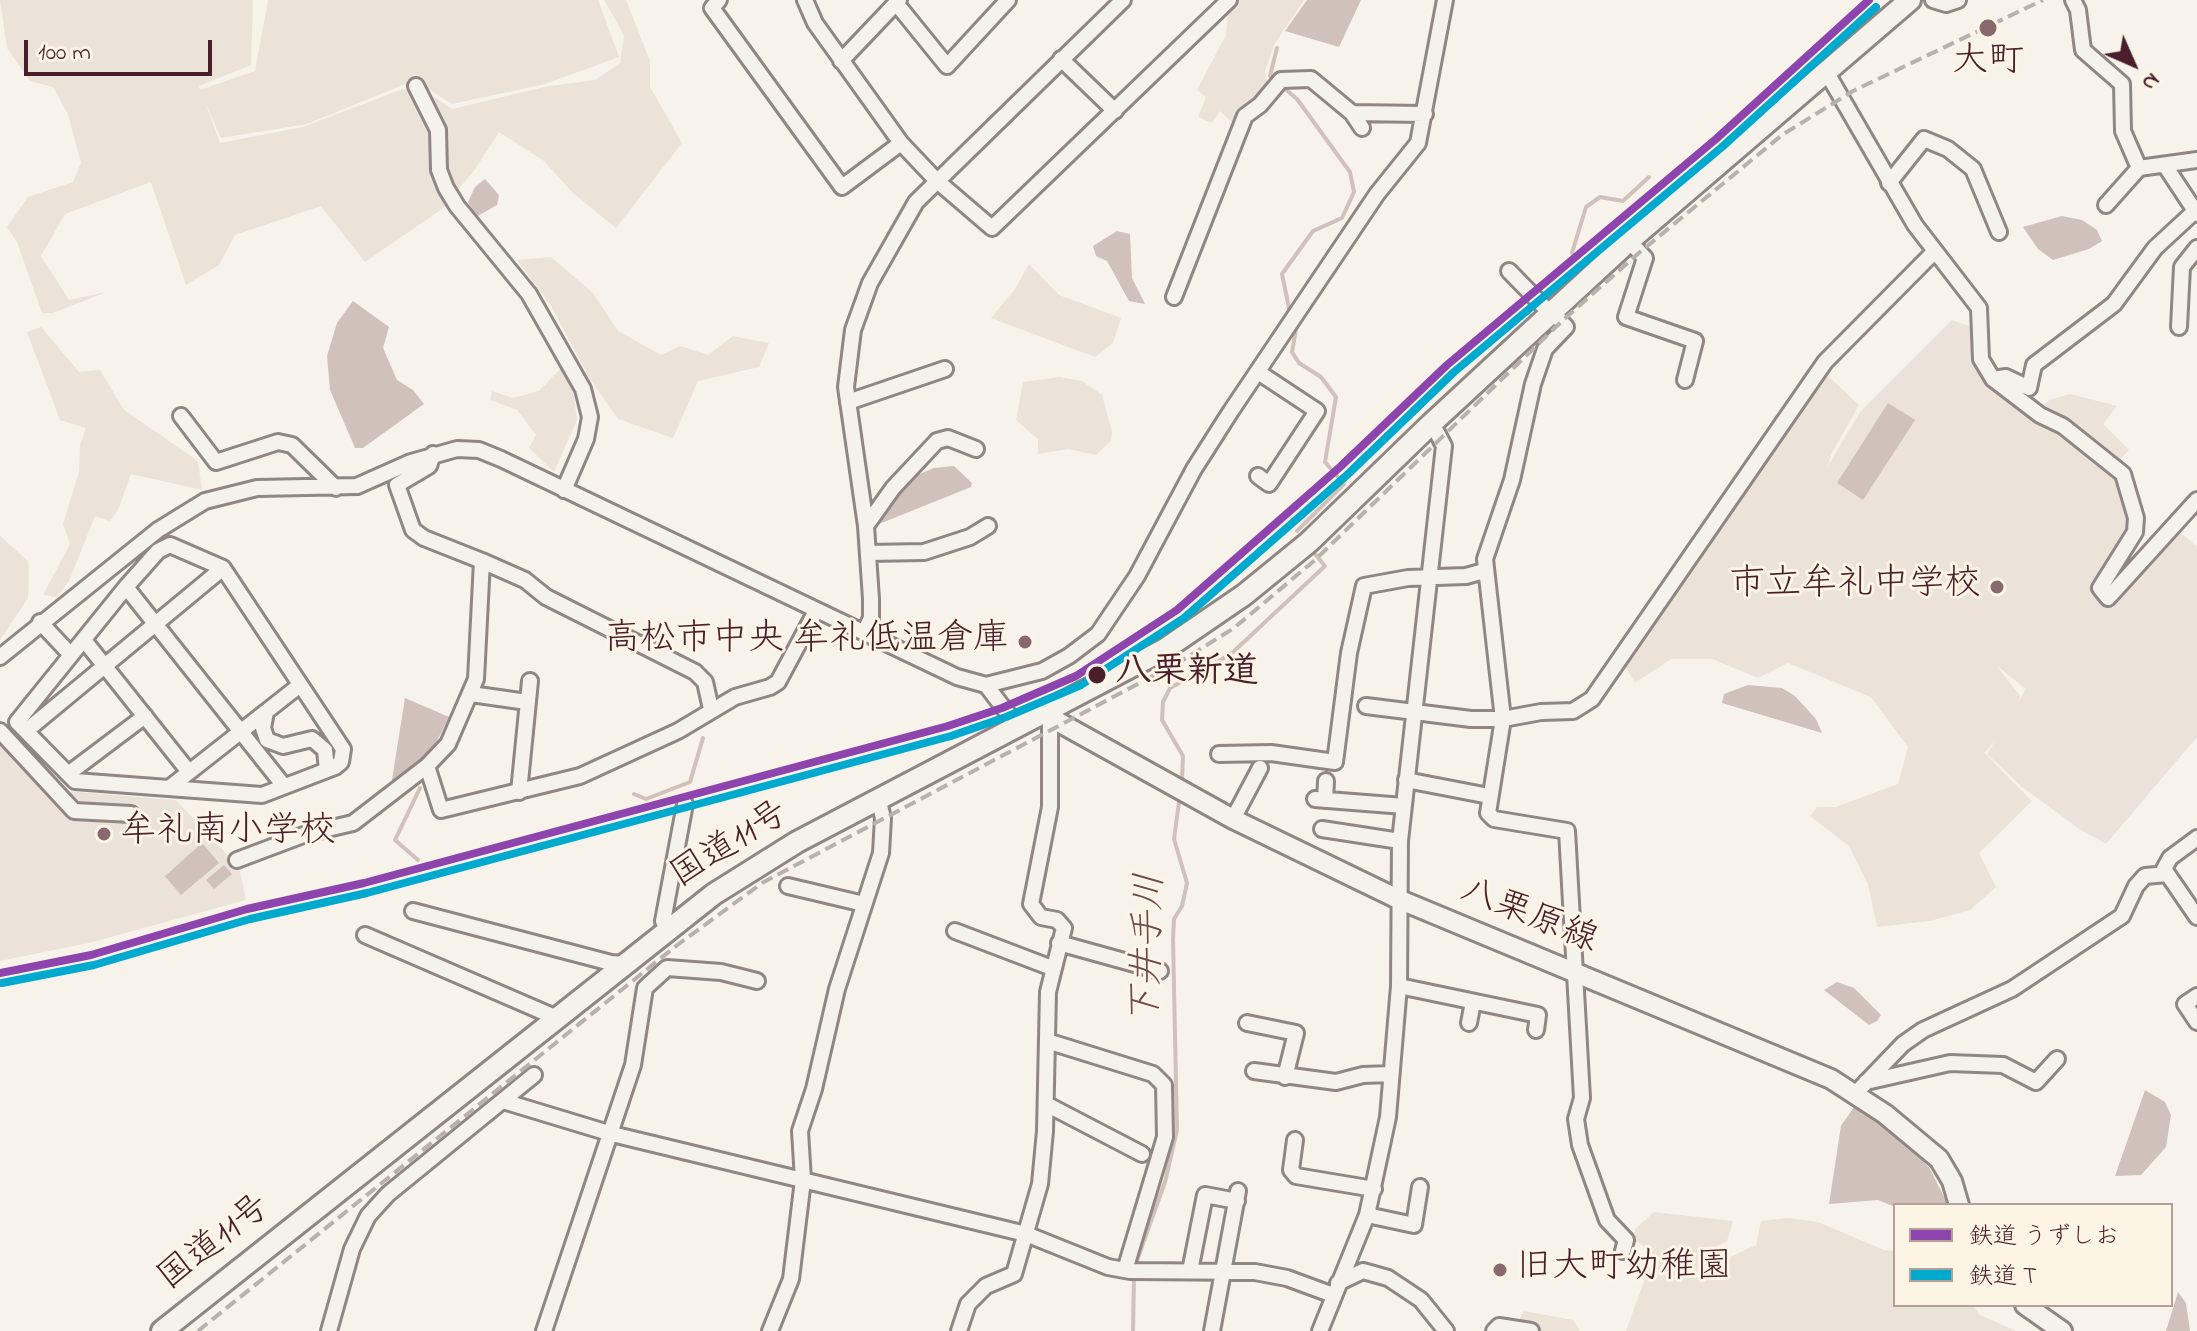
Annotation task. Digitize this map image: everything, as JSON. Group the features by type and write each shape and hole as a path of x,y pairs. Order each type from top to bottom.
{"highway":[{"name":"国道11号","path":"162,1331 667,930 755,867 1018,727 1047,717 1165,649 1244,595 1309,542 1432,423 1629,241 1910,0"}],"main road":[{"name":"八栗原線","path":"1047,717 1233,819 1398,899 1831,1079 1860,1088 1885,1114 1939,1159 1952,1181 1958,1203"},
{"path":"2028,1307 2062,1331"}],"street":[{"path":"719,0 712,8 842,187 901,143"},
{"path":"805,0 815,23 901,143 936,180 992,228 1229,0"},
{"path":"841,61 898,2 947,66 1008,0"},
{"path":"864,633 871,618 868,553 848,402 848,356 861,305 891,242 916,202 1123,0"},
{"path":"0,657 158,530 205,501 257,488 336,488 376,480 433,454 457,449 479,450 948,673 986,685 1042,671 1098,634 1137,576 1194,469 1377,194 1418,143 1445,0"},
{"path":"1933,0 1946,4 1958,0"},
{"path":"2073,0 2078,10 2083,50 2122,84 2123,131 2139,168"},
{"path":"1061,59 1115,111"},
{"path":"1827,73 1889,183 1934,252 1979,308 1981,359 1993,379 2040,415 2063,426 2123,474 2136,518 2135,532 2100,588 2108,598 2197,500"},
{"path":"1174,297 1245,116 1260,105 1278,83 1311,79 1352,113 1362,128"},
{"path":"416,86 438,130 439,170 446,188 457,206 529,294 583,389 590,417 586,439 564,490"},
{"path":"1352,113 1425,114"},
{"path":"1889,183 1924,139 1948,149 1973,169 1999,232"},
{"path":"2106,205 2139,168 2166,167 2197,160"},
{"path":"1993,379 2006,377 2029,388 2034,365 2114,304 2155,248 2196,213 2166,167"},
{"path":"1629,241 1645,258 1626,317 1695,341 1685,380"},
{"path":"2179,327 2179,279 2187,258 2197,248"},
{"path":"1366,706 1471,719 1503,719 1541,712 1573,711 1592,699 1825,362 1934,252"},
{"path":"1509,271 1566,327 1545,349 1533,384 1512,480 1491,535 1484,571 1496,635 1503,719 1488,813 1494,819 1567,831 1573,888 1570,932 1577,973 1582,1098 1576,1119 1580,1145 1607,1220 1626,1240 1623,1251"},
{"path":"848,402 945,369"},
{"path":"1258,372 1317,411 1269,484 1258,476"},
{"path":"181,416 216,462 278,442 292,445 336,488"},
{"path":"1320,1331 1367,1215 1388,1117 1399,986 1400,841 1444,446 1432,423"},
{"path":"866,526 893,488 937,441 948,438 976,449"},
{"path":"433,454 429,466 397,485 413,530 424,538 525,580 546,597 695,672 705,682 711,709"},
{"path":"868,553 924,552 970,537 988,526"},
{"path":"170,545 223,568 343,749 341,762 262,795 75,781 17,722 126,587 158,551 170,545"},
{"path":"237,860 306,834 353,823 427,766 448,744 476,679 482,561"},
{"path":"26,731 223,568"},
{"path":"1219,754 1271,753 1335,762 1360,592 1370,583 1466,576 1484,571"},
{"path":"126,587 284,786"},
{"path":"427,766 441,810 580,776 678,731 711,709 778,682 816,611"},
{"path":"40,622 71,655"},
{"path":"84,640 189,772"},
{"path":"519,792 530,681"},
{"path":"169,788 300,685"},
{"path":"986,685 1018,727"},
{"path":"471,694 527,702"},
{"path":"266,712 263,728 267,740 283,746 312,739 325,750 327,770"},
{"path":"68,774 145,716"},
{"path":"959,1331 968,1304 986,1286 1014,1274 1040,1184 1052,968 1064,928 1057,920 1041,917 1031,904 1050,807 1047,717"},
{"path":"0,731 74,811 131,814"},
{"path":"1233,819 1260,768"},
{"path":"1406,780 1489,796"},
{"path":"1326,781 1320,800 1404,806"},
{"path":"770,1331 791,1279 803,1180 800,1131 814,1089 837,989 881,853 883,818 879,802"},
{"path":"667,930 663,921 685,804"},
{"path":"1322,829 1400,841"},
{"path":"2197,838 2170,858 2164,869 2197,917"},
{"path":"1860,1088 1903,1044 1923,1030 2012,989 2122,916 2136,886 2145,876 2167,874"},
{"path":"788,886 864,904"},
{"path":"413,911 611,963 625,964"},
{"path":"955,931 1052,968"},
{"path":"365,935 557,1018"},
{"path":"1059,943 1160,971"},
{"path":"544,1331 633,1065 645,988 667,968 721,972 757,981"},
{"path":"1399,986 1538,1015 1536,1030"},
{"path":"2197,996 2185,1004 2197,1022"},
{"path":"1469,1023 1473,1002"},
{"path":"1247,1023 1296,1033 1285,1077"},
{"path":"1047,1041 1153,1074 1164,1085 1165,1137 1127,1270"},
{"path":"1860,1088 1950,1063 2003,1065 2036,1082 2057,1059"},
{"path":"1254,1071 1336,1082 1363,1075 1391,1074"},
{"path":"329,1331 352,1249 368,1216 388,1194 534,1075"},
{"path":"503,1101 612,1134 1026,1234 1108,1267 1147,1271 1226,1270 1287,1278 1335,1289 1363,1271 1388,1278 1421,1300 1446,1331"},
{"path":"1046,1104 1142,1154"},
{"path":"1295,1140 1291,1170 1296,1176 1374,1189"},
{"path":"1367,1215 1414,1225 1420,1187"},
{"path":"1190,1271 1205,1195 1237,1196 1226,1270 1212,1331"},
{"path":"1494,1331 1499,1326 1531,1331"}],"shaded area":[{"path":"0,0 253,0 251,65 199,86 200,90 255,71 268,0 598,0 619,57 545,84 452,104 415,80 307,124 221,138 205,102 220,143 303,127 403,89 425,91 452,109 549,86 595,80 620,63 624,35 604,0 626,0 650,61 650,87 682,143 616,228 573,193 544,161 499,132 476,168 442,209 365,262 321,206 235,235 219,265 186,285 151,182 65,214 41,256 69,300 106,292 53,313 42,313 17,242 7,227 28,197 73,182 81,163 68,114 53,87 30,81 7,48"},
{"path":"1237,0 1304,0 1274,45 1265,71 1268,86 1256,104 1233,123 1220,111 1212,123 1198,117 1206,97 1197,90 1226,35 1228,10"},
{"path":"1307,0 1361,0 1339,47 1285,31"},
{"path":"485,179 499,195 497,205 476,217 468,202 475,187"},
{"path":"2062,216 2082,220 2097,230 2102,241 2089,249 2053,260 2038,249 2023,227"},
{"path":"1117,231 1130,234 1132,278 1145,304 1129,301 1107,261 1096,256 1093,246"},
{"path":"551,257 593,293 618,331 661,355 680,346 708,355 733,336 769,343 759,367 698,381 673,438 618,419 590,379 550,304 517,260"},
{"path":"1029,264 1059,295 1121,318 1113,343 1095,357 991,318 1015,289"},
{"path":"353,301 389,327 383,348 397,380 413,390 424,404 363,448 355,448 330,390 327,356 337,323"},
{"name":"市立牟礼中学校","path":"1952,320 1975,328 1976,363 1982,377 2036,419 2062,431 2120,480 2133,526 2100,579 2096,595 2113,608 2178,531 2197,546 2197,737 2106,844 2078,828 2022,787 1987,754 2026,689 1801,511 1860,412"},
{"path":"41,327 79,372 100,370 124,410 198,461 202,490 131,474 118,510 110,521 95,516 69,581 57,597 43,595 70,544 63,524 79,472 80,445 86,428 60,420 27,332"},
{"path":"563,366 574,396 577,420 554,472 529,448 536,435 517,410 490,400 492,391 513,398 539,391"},
{"path":"1826,374 1859,405 1832,453 1814,506 1856,525 1881,545 1858,521 1943,390 1981,382 2035,422 2061,434 2119,482 2128,507 2128,528 2099,576 2094,596 2023,678 1967,627 2020,696 2012,722 1984,753 2032,801 1979,853 1996,887 1970,910 1930,921 1877,927 1868,884 1849,846 1810,816 1817,807 1836,807 1898,784 1908,747 1871,697 1788,663 1758,678 1712,659 1671,659 1635,683 1624,664"},
{"path":"1059,377 1082,381 1102,395 1112,432 1111,441 1096,455 1069,449 1038,454 1038,439 1016,420 1023,382"},
{"path":"2070,394 2117,406 2103,424 2129,450 2117,463 2043,406 2049,400"},
{"path":"1888,403 1915,420 1863,500 1837,483"},
{"path":"954,466 972,483 971,487 879,524 875,521 912,477 934,468"},
{"path":"0,536 28,561 29,572 28,598 0,640"},
{"path":"1748,685 1782,688 1795,696 1816,719 1822,733 1722,703 1724,694"},
{"path":"405,698 449,717 435,745 410,774 391,786"},
{"name":"牟礼南小学校","path":"0,721 66,791 176,800 239,867 246,900 89,943 0,961"},
{"path":"202,843 219,863 181,895 165,876"},
{"path":"224,865 232,874 214,889 206,880"},
{"path":"1837,982 1854,988 1881,1015 1877,1021 1869,1025 1824,990"},
{"path":"2145,1090 2165,1102 2171,1115 2166,1147 2141,1175 2115,1176"},
{"path":"1856,1104 1914,1151 1930,1169 1947,1203 1893,1203 1893,1206 1878,1200 1829,1204 1841,1126"},
{"path":"1654,1212 1733,1221 1727,1241 1704,1254 1692,1253 1717,1263 1756,1245 1761,1221 1788,1218 1818,1222 1884,1250 1893,1251 1893,1307 1974,1307 1980,1315 2016,1331 1626,1331 1652,1259 1647,1248 1634,1240 1635,1229"},
{"path":"2178,1292 2186,1303 2190,1331 2166,1331"},
{"path":"1524,1311 1573,1320 1580,1331 1535,1331 1518,1322"}],"waterway":[{"name":"下井手川","path":"1277,48 1270,76 1297,99 1350,172 1354,192 1342,218 1313,231 1282,274 1290,313"},
{"path":"1572,253 1586,207 1600,197 1623,201 1649,177"},
{"name":"下井手川","path":"1297,324 1292,352 1299,363 1321,377 1336,397 1325,462 1344,484 1297,531"},
{"name":"下井手川","path":"1182,782 1183,756 1162,720 1163,702 1170,688 1231,654 1325,566 1315,554"},
{"path":"634,794 646,799 690,782 703,738"},
{"path":"418,860 395,840 420,788"},
{"name":"下井手川","path":"1135,1266 1165,1182 1177,1130 1173,939 1174,919 1182,906 1187,883 1174,839 1180,795"},
{"name":"下井手川","path":"1133,1331 1134,1275"}],"railway":[{"path":"198,1331 676,946 762,883 1183,660 1234,628 1315,560 1562,321 1782,135 1853,91 2043,0"}],"rail line":[{"name":"うずしお","path":"0,973 91,955 247,909 364,883 948,726 1002,708 1076,676 1177,610 1340,467 1447,365 1716,139 1869,0"},
{"name":"T","path":"2,983 94,965 250,919 367,893 951,736 1081,685 1184,618 1347,475 1454,372 1722,147 1876,7"}],"place":[{"name":"大町","path":"1988,28"},
{"name":"市立牟礼中学校","path":"1997,587"},
{"name":"高松市中央 牟礼低温倉庫","path":"1025,642"},
{"name":"八栗新道","path":"1097,675"},
{"name":"牟礼南小学校","path":"104,834"},
{"name":"旧大町幼稚園","path":"1500,1270"}]}
